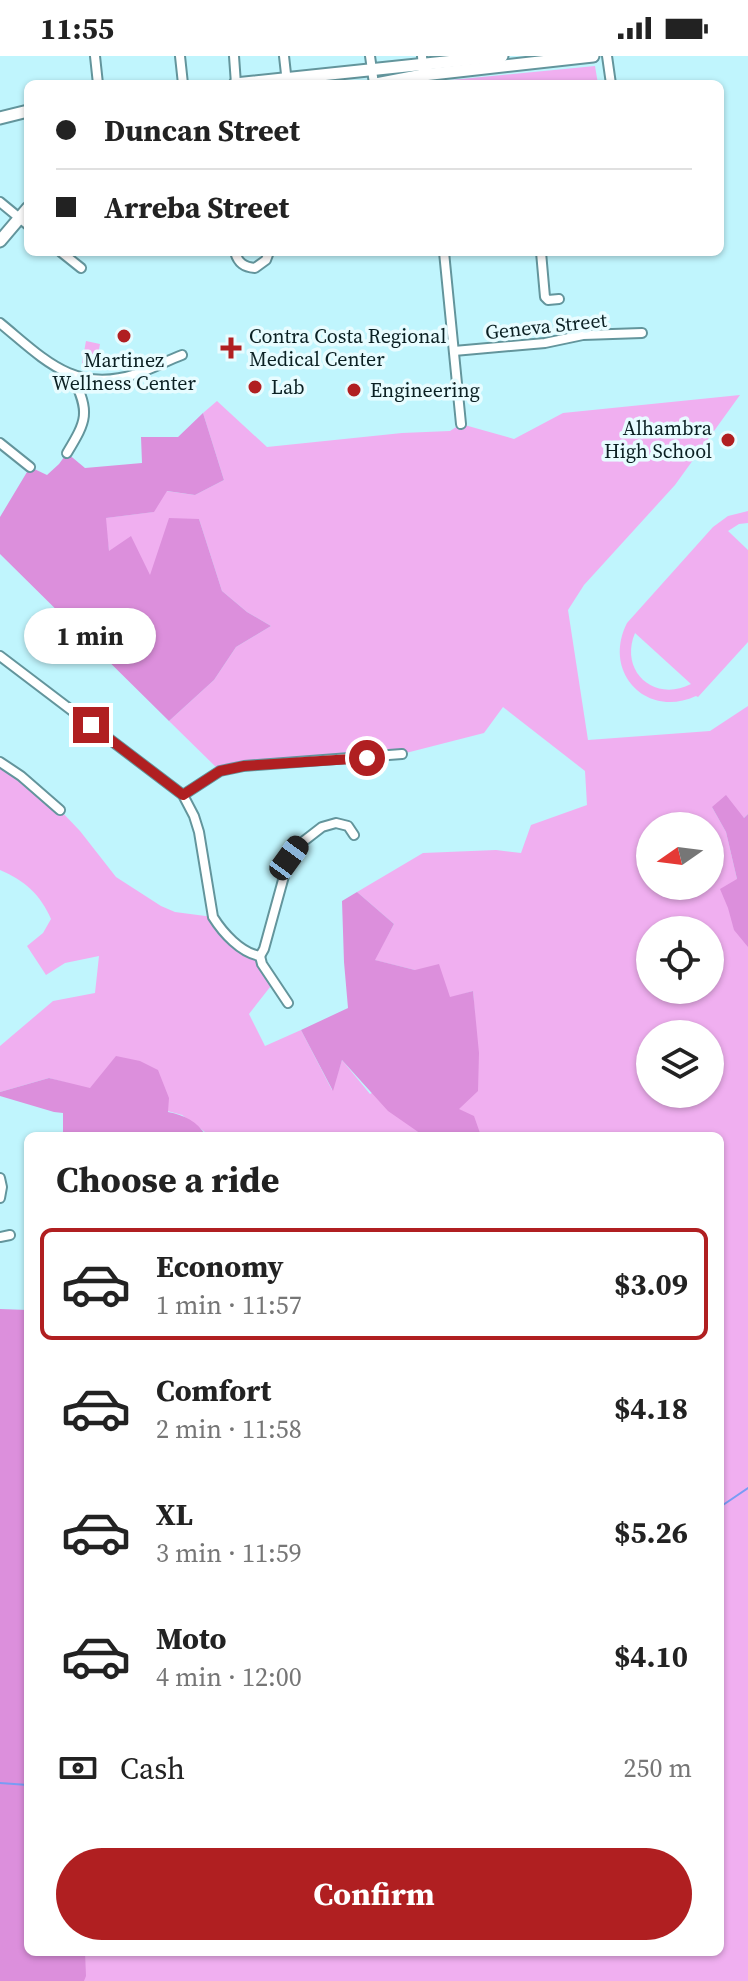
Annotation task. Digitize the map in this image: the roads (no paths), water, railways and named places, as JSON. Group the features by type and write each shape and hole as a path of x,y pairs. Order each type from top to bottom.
{"main road":[{"path":"388,80 423,69 502,56"},
{"path":"291,80 371,62 423,69 593,56"},
{"path":"0,118 24,112"},
{"path":"0,241 24,218"}],"street":[{"path":"95,56 98,80"},
{"path":"180,56 183,80"},
{"path":"234,56 236,80"},
{"path":"284,56 287,80"},
{"path":"607,56 610,80"},
{"path":"0,202 24,216"},
{"path":"66,256 81,268"},
{"path":"236,256 248,268 261,265 268,256"},
{"path":"444,256 461,424"},
{"path":"541,256 545,297 548,300 559,299"},
{"path":"0,323 33,352 73,377 105,381 133,375 182,355"},
{"name":"Geneva Street","path":"454,351 545,343 583,335 642,333"},
{"path":"67,453 84,425 83,399 73,377"},
{"path":"0,443 30,467"},
{"path":"0,656 183,795 199,832 213,917 240,946 260,956"},
{"path":"183,795 220,771 244,766 402,754"},
{"path":"0,762 60,810"},
{"path":"288,1003 260,956 289,858 300,844 322,827 336,823 348,826 354,835"},
{"path":"0,1178 0,1198"},
{"path":"0,1237 10,1235"}],"waterway":[{"path":"724,1504 748,1488"},
{"path":"0,1783 24,1785"}],"place":[{"name":"Martinez Wellness Center","path":"124,336"},
{"name":"Contra Costa Regional Medical Center","path":"231,348"},
{"name":"Lab","path":"255,387"},
{"name":"Engineering","path":"354,390"},
{"name":"Alhambra High School","path":"728,440"}]}
